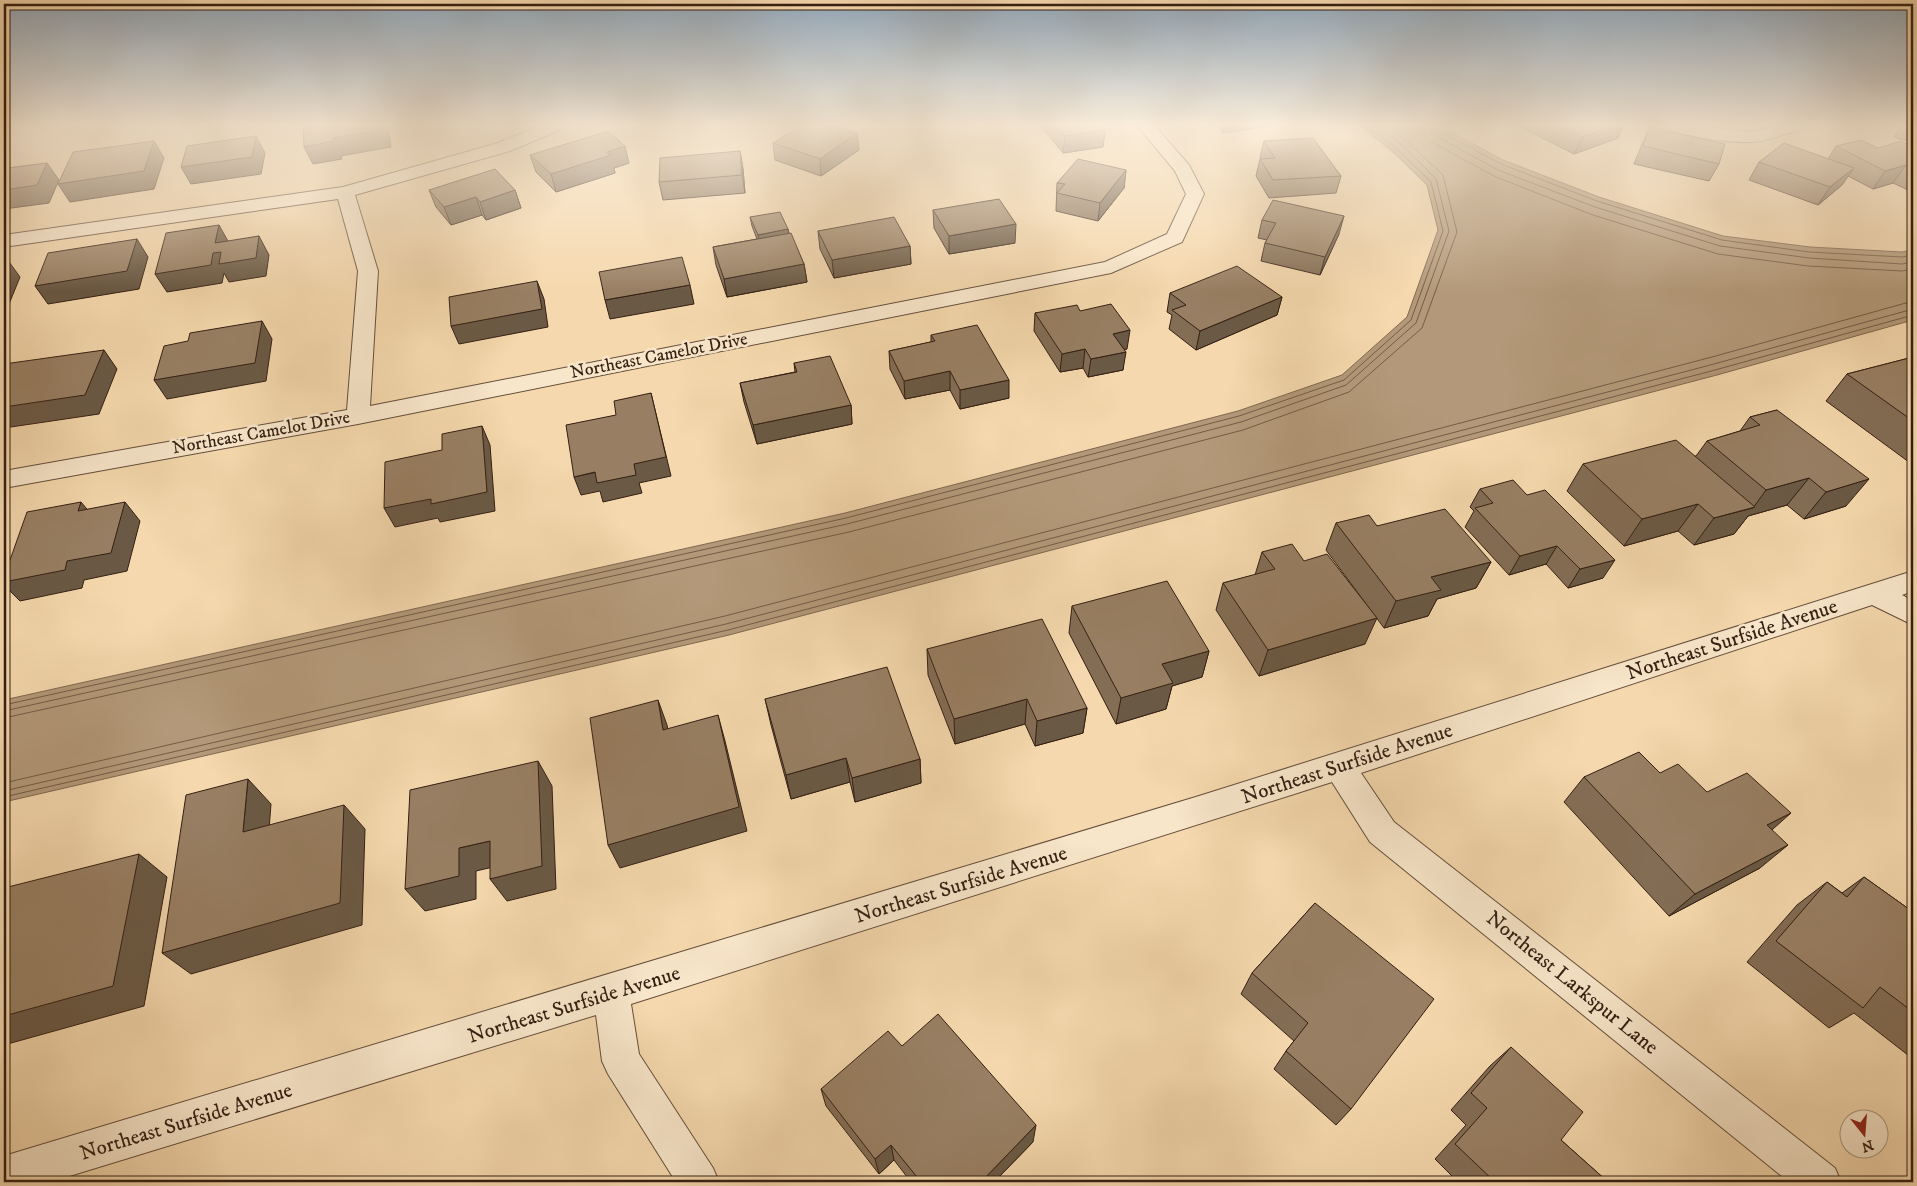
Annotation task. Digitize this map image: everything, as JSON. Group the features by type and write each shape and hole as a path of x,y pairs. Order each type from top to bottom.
{"street":[{"path":"4,241 345,192 386,180"},
{"name":"Northeast Camelot Drive","path":"4,480 358,416 1111,267 1176,238 1195,194 1188,180"},
{"path":"345,192 368,271 358,416"},
{"name":"Northeast Surfside Avenue","path":"4,1176 611,994 1340,767 1913,580"},
{"path":"1874,594 1913,614"},
{"name":"Northeast Larkspur Lane","path":"1340,767 1382,832 1821,1182"},
{"path":"611,994 621,1061 699,1182"}],"water":[{"path":"1422,180 1556,180 1599,197 1723,236 1810,247 1902,252 1913,250 1913,320 1717,375 729,635 4,802 4,700 845,513 1238,411 1342,375 1407,317 1438,230 1427,185"}],"building":[{"path":"4,180 39,180 37,185 4,190"},
{"path":"60,180 82,180 58,184"},
{"path":"459,180 506,180 515,190 480,202 476,197 444,207 429,190"},
{"path":"659,180 679,180 659,182"},
{"path":"1059,180 1118,180 1100,203 1057,193 1065,184 1057,183"},
{"path":"1811,180 1838,180 1830,187"},
{"path":"999,199 1016,224 949,236 933,210"},
{"path":"1273,200 1344,216 1325,257 1265,243 1276,223 1262,220"},
{"path":"780,212 788,229 758,235 750,217"},
{"path":"894,217 910,246 832,260 818,231"},
{"path":"219,225 215,243 259,236 256,258 219,264 221,252 213,253 211,265 155,274 166,233"},
{"path":"791,233 804,264 724,279 713,247"},
{"path":"137,239 127,271 35,286 48,253"},
{"path":"682,257 690,285 605,300 599,272"},
{"path":"1237,266 1282,297 1200,331 1172,310 1186,305 1170,293"},
{"path":"537,281 542,309 451,326 449,297"},
{"path":"1111,304 1130,330 1113,334 1126,352 1091,359 1085,349 1062,354 1035,313 1077,305 1080,311"},
{"path":"262,321 255,363 154,380 164,346 188,341 190,333"},
{"path":"977,325 1009,380 960,390 950,371 904,381 889,351 935,341 931,335"},
{"path":"104,350 85,395 4,407 4,364"},
{"path":"830,356 851,405 753,425 740,383 797,372 794,363"},
{"path":"1913,357 1913,421 1847,374"},
{"path":"651,393 666,457 634,464 636,475 597,483 595,472 574,477 566,425 616,415 614,401"},
{"path":"1777,410 1869,479 1826,492 1809,478 1766,490 1707,441 1760,425 1750,417"},
{"path":"482,426 487,492 431,504 431,499 384,508 385,462 442,450 442,434"},
{"path":"1676,440 1755,507 1714,518 1698,504 1642,519 1583,464"},
{"path":"1513,480 1527,495 1545,490 1615,560 1580,569 1557,546 1520,556 1475,508 1493,503 1480,489"},
{"path":"81,502 78,511 125,502 111,553 67,561 65,570 4,582 4,577 27,512"},
{"path":"1445,509 1491,562 1431,577 1441,590 1396,601 1336,523 1369,515 1377,526"},
{"path":"1292,544 1304,561 1327,554 1377,618 1268,650 1223,583 1275,569 1262,552"},
{"path":"1167,581 1209,651 1162,664 1173,683 1121,698 1072,606"},
{"path":"1042,619 1087,708 1037,721 1027,699 954,719 927,649"},
{"path":"887,667 920,759 852,778 846,758 786,775 765,699"},
{"path":"658,700 663,730 718,715 739,807 608,845 590,718"},
{"path":"1639,752 1660,773 1678,764 1707,792 1747,773 1791,813 1767,825 1788,845 1695,894 1584,777"},
{"path":"538,761 542,866 490,879 490,841 459,848 459,876 405,889 410,790"},
{"path":"248,779 243,832 344,805 340,903 162,953 186,795"},
{"path":"139,854 113,986 4,1016 4,888"},
{"path":"1864,877 1913,912 1913,1012 1880,987 1863,1008 1776,941 1827,882 1847,897"},
{"path":"1315,903 1434,999 1351,1109 1286,1051 1308,1023 1252,973"},
{"path":"938,1014 1036,1125 981,1182 921,1182 891,1145 875,1159 821,1089 888,1031 902,1046"},
{"path":"1511,1047 1583,1112 1561,1140 1608,1182 1495,1182 1455,1144 1487,1108 1471,1093"}]}
